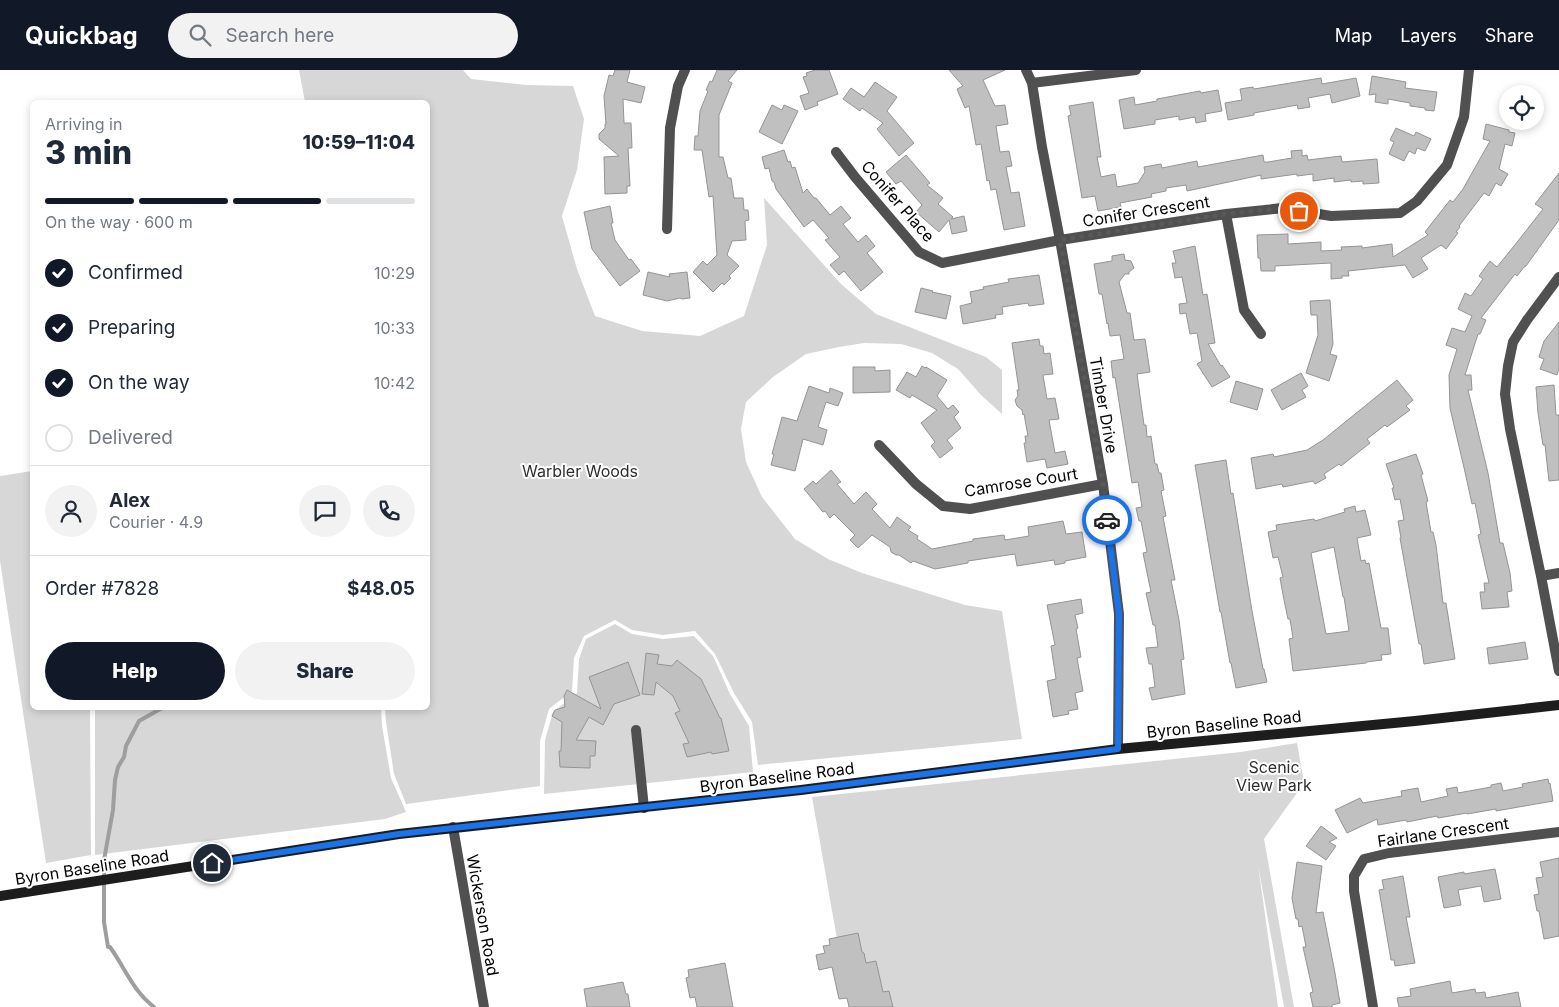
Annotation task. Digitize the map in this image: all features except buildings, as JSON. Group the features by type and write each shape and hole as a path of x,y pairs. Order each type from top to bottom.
{"main road":[{"name":"Byron Baseline Road","path":"0,896 399,834 801,790 1118,749 1415,721 1559,705"}],"street":[{"path":"667,229 670,128 678,86 686,70"},
{"name":"Timber Drive","path":"1026,70 1032,83 1103,484 1119,614 1118,749"},
{"path":"1032,83 1136,70"},
{"name":"Conifer Crescent","path":"1060,240 1226,214 1283,208 1331,216 1400,213 1417,201 1447,165 1464,117 1469,70"},
{"name":"Conifer Place","path":"836,152 919,252 942,263 1060,240"},
{"path":"1226,214 1244,310 1261,334"},
{"path":"1559,277 1513,342 1505,394 1510,429 1559,671"},
{"name":"Camrose Court","path":"879,445 916,484 943,506 970,509 1103,484"},
{"path":"1541,576 1559,573"},
{"path":"636,730 644,808"},
{"name":"Wickerson Road","path":"453,828 484,1007"},
{"name":"Fairlane Crescent","path":"1373,1007 1354,891 1354,876 1364,859 1389,853 1559,832"}],"green space":[{"name":"Warbler Woods","path":"299,70 463,70 471,79 526,85 573,86 584,119 577,170 562,216 577,269 595,316 642,331 700,336 744,316 767,245 764,198 841,284 876,314 986,357 1002,370 1002,414 981,395 958,369 932,353 901,344 864,343 806,354 773,377 746,402 741,429 746,462 762,497 795,539 828,559 862,573 965,605 1002,611 1022,739 758,765 752,722 734,693 715,654 695,631 663,635 632,630 615,620 584,636 574,658 572,691 549,709 540,741 540,786 406,804 394,774 385,710 430,710 430,100 305,100"},
{"path":"30,471 30,710 90,710 91,855 46,863 0,561 0,476"},
{"path":"615,624 632,634 663,639 694,636 713,656 730,694 749,726 753,772 544,794 545,740 553,712 577,693 579,659 586,639"},
{"path":"95,710 381,710 391,778 406,812 385,819 95,855"},
{"name":"Scenic View Park","path":"1297,743 1304,783 1264,839 1294,1007 1284,1007 1258,865 1278,1007 849,1007 812,797 1241,752"}],"waterway":[{"path":"154,1007 140,994 110,947 108,947 104,922 104,860 118,767 139,721 158,710"}],"way so far":[{"path":"1107,520 1103,484 1060,240 1226,214 1283,208 1299,211"}],"route":[{"path":"212,863 399,834 801,790 1118,749 1119,614 1107,520"}]}
